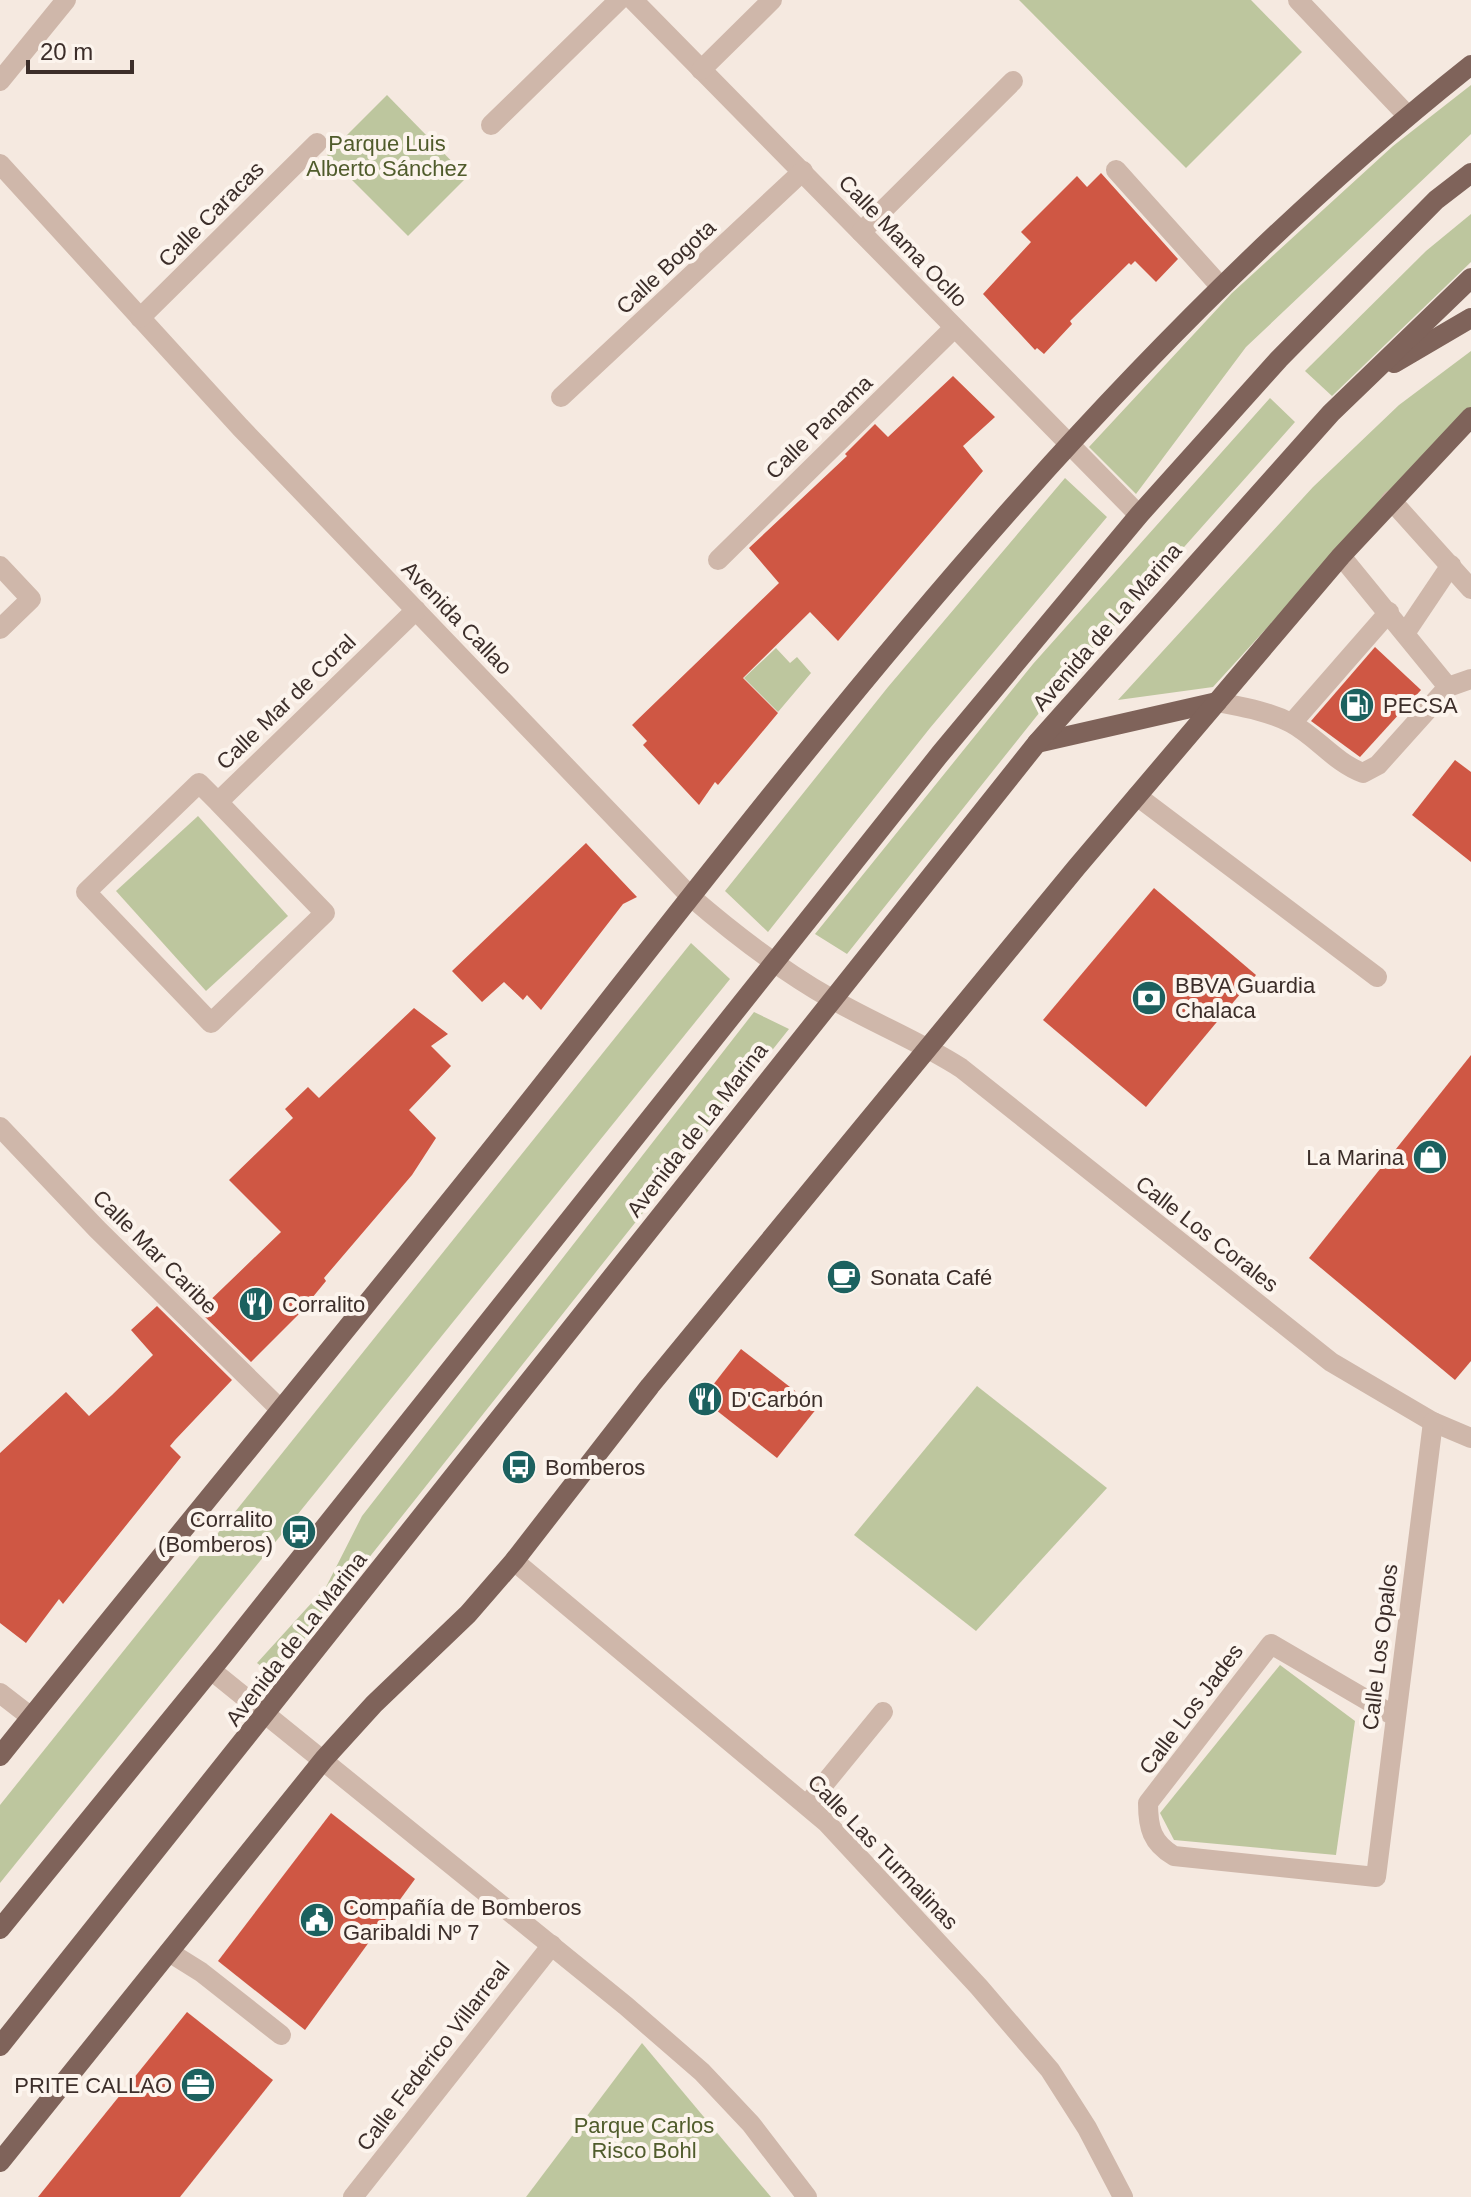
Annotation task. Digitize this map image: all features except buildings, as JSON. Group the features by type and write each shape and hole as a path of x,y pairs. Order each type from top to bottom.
{"main road":[{"path":"0,1756 854,694 1067,443 1221,287 1407,115 1471,65"},
{"path":"1436,200 1471,159"},
{"name":"Avenida de La Marina","path":"0,1929 211,1670 940,754 1139,515 1279,359 1436,200 1471,173"},
{"name":"Avenida de La Marina","path":"0,2046 1037,743 1169,590 1363,381 1471,278"},
{"path":"1363,381 1471,318"},
{"path":"0,2162 324,1759 374,1704 468,1614 514,1561 650,1386 1137,796 1341,556 1471,417"},
{"path":"1037,743 1217,702"}],"street":[{"path":"0,81 66,0"},
{"path":"491,125 619,0"},
{"name":"Calle Mama Ocllo","path":"633,0 1139,515"},
{"path":"701,70 772,0"},
{"path":"1298,0 1407,115"},
{"path":"861,232 1013,81"},
{"name":"Calle Caracas","path":"140,318 317,143"},
{"name":"Avenida Callao","path":"0,164 140,318 690,896 774,963 831,999 928,1047"},
{"path":"1116,170 1221,287"},
{"name":"Calle Bogota","path":"561,397 803,171"},
{"name":"Calle Panama","path":"718,560 954,328"},
{"path":"1391,500 1471,589"},
{"path":"1341,556 1448,687"},
{"path":"1406,632 1451,565"},
{"path":"0,566 31,599 0,629"},
{"name":"Calle Mar de Coral","path":"218,802 416,610"},
{"path":"1292,723 1389,612"},
{"path":"1217,702 1256,710 1292,723 1345,766 1363,773 1378,765 1448,687 1471,679"},
{"name":"Calle Mar de Coral","path":"199,783 218,802 325,913 211,1023 86,892 199,783"},
{"path":"1137,796 1377,977"},
{"name":"Calle Los Corales","path":"928,1047 992,1091 1331,1362 1433,1422 1471,1438"},
{"name":"Calle Mar Caribe","path":"0,1127 97,1229 280,1409"},
{"name":"Calle Los Opalos","path":"1376,1877 1433,1422"},
{"name":"Calle Las Turmalinas","path":"514,1561 807,1805 979,1987 1050,2070 1087,2128 1123,2197"},
{"name":"Calle Los Jades","path":"1376,1877 1174,1856 1157,1846 1148,1825 1148,1803 1271,1644 1396,1717"},
{"path":"211,1670 552,1945 702,2072 751,2124 807,2197"},
{"path":"0,1693 31,1717"},
{"path":"807,1805 883,1712"},
{"name":"Calle Federico Villarreal","path":"353,2197 552,1945"},
{"path":"169,1952 201,1972 281,2035"}],"green space":[{"path":"1019,0 1251,0 1302,52 1186,168"},
{"path":"1471,85 1471,134 1246,347 1136,494 1089,447 1232,293 1393,146"},
{"name":"Parque Luis Alberto Sánchez","path":"387,95 467,177 408,236 327,155"},
{"path":"1471,214 1471,262 1332,396 1305,371 1426,251"},
{"path":"1471,351 1471,413 1436,442 1213,687 1118,700 1313,487 1399,405"},
{"path":"1270,398 1295,422 1059,688 847,954 815,934 1033,664"},
{"path":"1065,478 1107,517 930,728 768,932 725,891 888,687"},
{"path":"776,648 790,663 797,657 811,673 778,712 744,678"},
{"path":"198,816 288,916 206,991 116,891"},
{"path":"691,943 730,979 0,1883 0,1805"},
{"path":"754,1012 789,1029 275,1676 257,1663 326,1587 362,1516"},
{"path":"977,1386 1107,1488 976,1631 854,1535"},
{"path":"1280,1665 1355,1721 1336,1855 1174,1840 1160,1813"},
{"name":"Parque Carlos Risco Bohl","path":"642,2043 771,2197 526,2197"}],"place":[{"name":"PECSA","path":"1357,705"},
{"name":"BBVA Guardia Chalaca","path":"1149,998"},
{"name":"La Marina","path":"1430,1157"},
{"name":"Sonata Café","path":"844,1277"},
{"name":"Corralito","path":"256,1304"},
{"name":"D'Carbón","path":"705,1399"},
{"name":"Bomberos","path":"519,1467"},
{"name":"Corralito (Bomberos)","path":"299,1532"},
{"name":"Compañía de Bomberos Garibaldi Nº 7","path":"317,1920"},
{"name":"PRITE CALLAO","path":"198,2085"}]}
